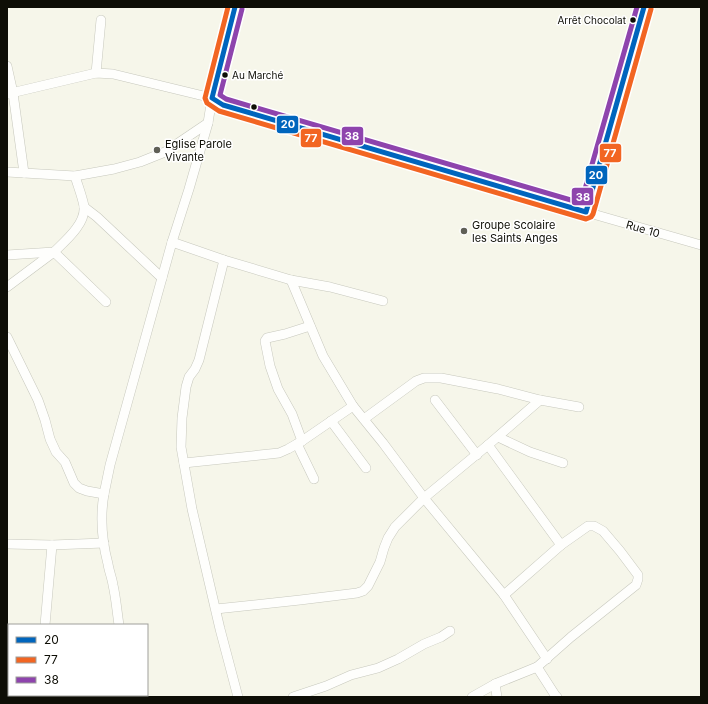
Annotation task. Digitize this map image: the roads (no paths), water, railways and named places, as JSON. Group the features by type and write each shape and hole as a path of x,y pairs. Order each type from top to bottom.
{"street":[{"path":"119,624 113,585 104,543 101,507 110,465 172,242 208,123 212,98 234,7"},
{"path":"96,73 101,20"},
{"path":"7,66 10,93 24,173"},
{"name":"Rue 10","path":"10,93 96,73 113,74 212,98 223,105 701,245"},
{"path":"7,172 75,176 114,169 140,162 165,152 208,123"},
{"path":"7,288 54,252 76,229 82,218 84,207 75,176"},
{"path":"84,207 97,217 162,278"},
{"path":"172,242 290,280 330,287 383,301"},
{"path":"7,255 54,252 106,302"},
{"path":"224,260 199,360 189,377 186,387 182,418 181,447 192,509 238,697"},
{"path":"290,280 323,356 352,406 364,419 424,498 504,595 547,659"},
{"path":"310,326 267,338 265,341 270,366 278,389 292,414 300,442 314,479"},
{"path":"7,337 38,400 50,439 56,452 65,462 74,483 79,488 87,491 104,494"},
{"path":"364,419 416,381 424,378 441,378 579,407"},
{"path":"435,400 477,455"},
{"path":"216,609 358,593 363,591 368,586 380,562 388,538 395,527 424,498 488,446 540,400"},
{"path":"184,463 279,453 300,442 352,406"},
{"path":"331,421 366,468"},
{"path":"498,437 530,452 563,463"},
{"path":"488,446 561,545"},
{"path":"472,697 495,684 538,667 571,637 636,585 638,575 603,531 594,526 588,526 561,545 504,595"},
{"path":"7,544 52,545 104,543"},
{"path":"45,624 52,545"},
{"path":"293,697 326,686 351,675 378,668 398,659 424,644 441,637 450,631"},
{"path":"538,667 556,696"},
{"path":"495,684 497,697"}],"place":[{"name":"Arrêt Chocolat","path":"633,20"},
{"name":"Au Marché","path":"225,75"},
{"name":"Eglise Parole Vivante","path":"157,150"},
{"name":"Groupe Scolaire les Saints Anges","path":"464,231"}]}
